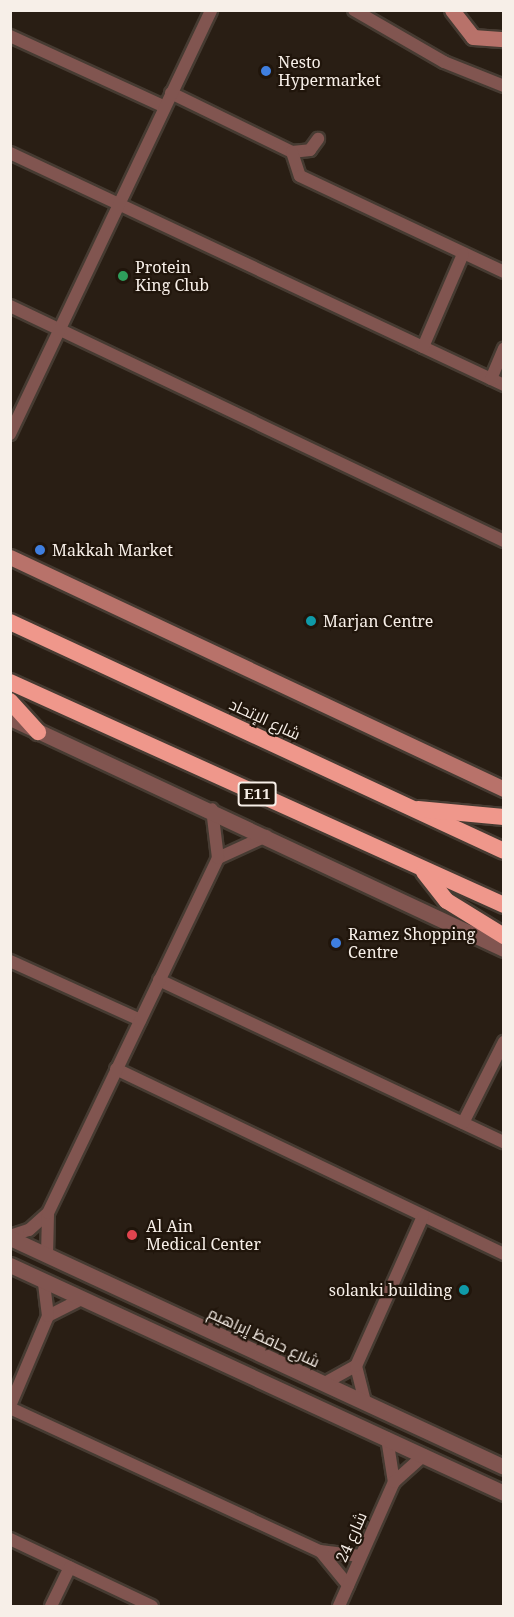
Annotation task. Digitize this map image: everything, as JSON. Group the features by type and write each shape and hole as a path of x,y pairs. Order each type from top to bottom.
{"highway":[{"name":"شارع الإتحاد","path":"10,622 504,851"},
{"name":"E11","path":"10,682 424,872 504,905"},
{"path":"10,701 38,732"},
{"path":"416,809 459,809 504,817"},
{"path":"424,872 447,901 504,936"}],"main road":[{"path":"452,10 473,37 503,40"},
{"path":"10,557 504,789"}],"street":[{"path":"10,434 211,10"},
{"path":"354,10 444,62 504,86"},
{"path":"10,36 165,107"},
{"path":"171,93 292,152 310,150 318,139"},
{"path":"292,152 300,176 504,272"},
{"path":"10,153 504,385"},
{"path":"423,347 463,254"},
{"path":"10,306 504,542"},
{"path":"491,379 504,350"},
{"path":"10,718 211,808 504,949"},
{"path":"10,1237 29,1230 48,1213 218,858 218,827 211,808"},
{"path":"218,858 268,835"},
{"path":"10,961 140,1020"},
{"path":"159,980 504,1142"},
{"path":"463,1123 504,1042"},
{"path":"116,1069 504,1254"},
{"path":"47,1255 48,1213"},
{"path":"323,1384 356,1366 423,1216"},
{"name":"شارع حافظ إبراهيم","path":"10,1237 504,1467"},
{"path":"10,1265 504,1493"},
{"path":"44,1281 48,1316 10,1407 320,1551 360,1556"},
{"path":"48,1316 83,1298"},
{"path":"356,1366 365,1402"},
{"path":"387,1438 394,1482"},
{"name":"شارع 24","path":"339,1606 394,1482 423,1455"},
{"path":"10,1539 152,1606"},
{"path":"320,1551 348,1585"},
{"path":"51,1606 70,1567"}],"place":[{"name":"Nesto Hypermarket","path":"266,71"},
{"name":"Protein King Club","path":"123,276"},
{"name":"Makkah Market","path":"40,550"},
{"name":"Marjan Centre","path":"311,621"},
{"name":"Ramez Shopping Centre","path":"336,943"},
{"name":"Al Ain Medical Center","path":"132,1235"},
{"name":"solanki building","path":"464,1290"}]}
